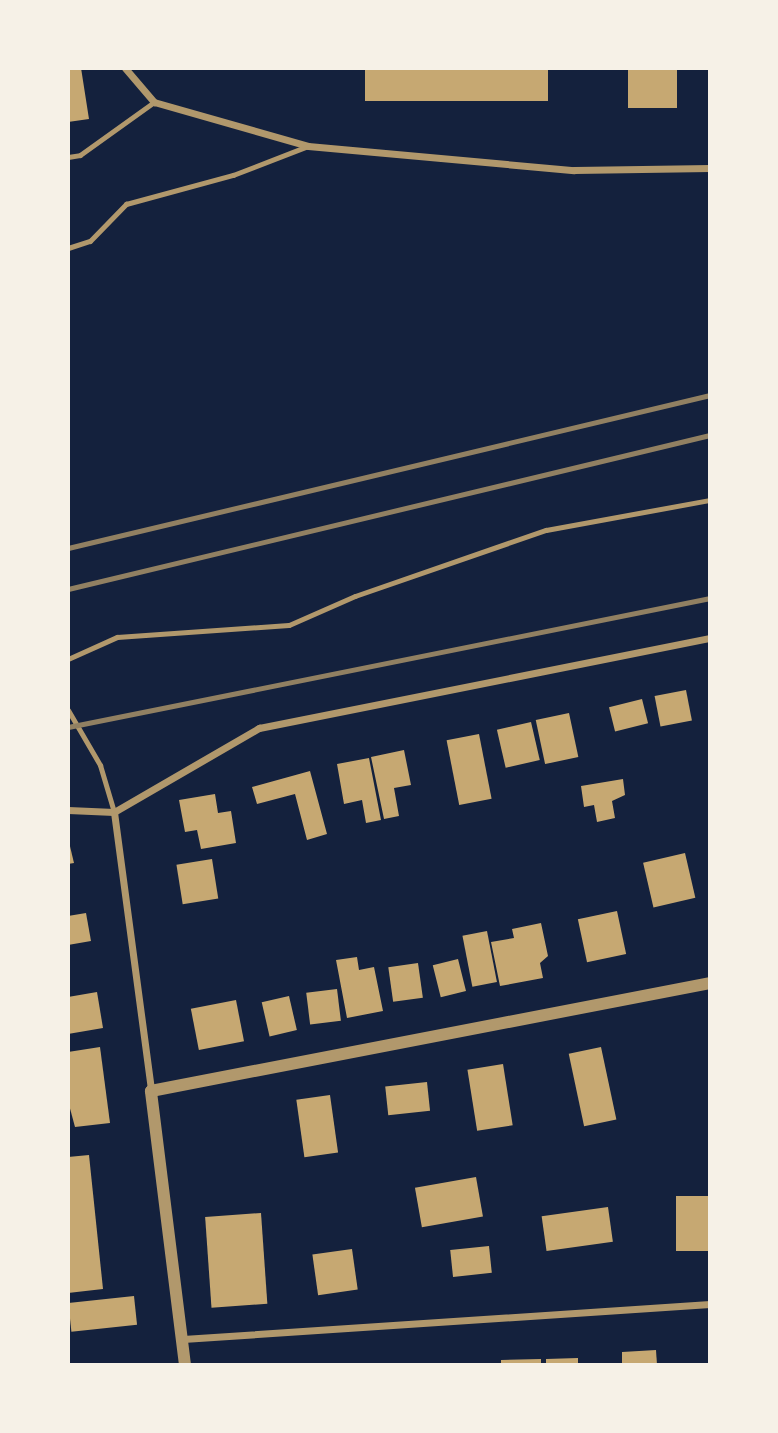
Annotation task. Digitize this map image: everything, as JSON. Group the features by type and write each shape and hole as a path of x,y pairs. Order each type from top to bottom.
{"street":[{"path":"125,68 154,102 308,146 574,170 710,168"},
{"path":"68,810 114,812 259,728 710,638"},
{"path":"114,812 185,1365"},
{"path":"151,1091 710,983"},
{"path":"183,1339 710,1304"}],"lane":[{"path":"68,157 80,155 154,102"},
{"path":"68,248 90,241 127,204 233,175 308,146"},
{"path":"68,659 117,637 289,625 355,596 546,530 710,500"},
{"path":"68,710 100,765 114,812"}],"building":[{"path":"68,68 81,68 89,119 68,122"},
{"path":"365,68 548,68 548,101 365,101"},
{"path":"628,68 677,68 677,108 628,108"},
{"path":"686,690 692,720 661,727 655,696"},
{"path":"642,699 648,723 615,731 609,707"},
{"path":"569,713 578,757 545,764 536,720"},
{"path":"531,722 540,760 506,768 497,730"},
{"path":"479,734 492,799 459,805 447,740"},
{"path":"404,750 411,785 394,788 399,816 384,819 371,757"},
{"path":"369,758 381,820 366,823 362,800 344,804 337,764"},
{"path":"310,771 327,834 307,840 295,794 257,804 252,787"},
{"path":"623,779 625,795 612,801 615,818 597,822 594,805 584,807 581,786"},
{"path":"215,794 218,813 231,811 236,843 201,849 197,830 185,832 179,800"},
{"path":"68,838 74,863 68,864"},
{"path":"685,853 695,898 653,907 643,863"},
{"path":"212,859 218,899 183,904 176,865"},
{"path":"617,911 626,954 587,962 578,919"},
{"path":"86,913 91,941 68,945 68,916"},
{"path":"541,923 548,956 540,963 543,978 500,986 491,942 514,938 512,929"},
{"path":"487,931 497,982 472,987 462,936"},
{"path":"357,957 359,970 374,967 383,1011 347,1018 336,960"},
{"path":"458,959 466,991 441,997 433,965"},
{"path":"418,963 423,998 393,1002 388,967"},
{"path":"337,989 341,1021 310,1025 306,993"},
{"path":"97,992 103,1028 68,1034 68,997"},
{"path":"289,996 297,1030 270,1036 262,1002"},
{"path":"236,1000 244,1041 199,1050 191,1009"},
{"path":"100,1047 110,1123 75,1127 68,1101 68,1052"},
{"path":"601,1047 616,1119 584,1126 569,1054"},
{"path":"503,1064 513,1125 477,1131 467,1070"},
{"path":"427,1082 430,1111 388,1115 385,1086"},
{"path":"330,1095 338,1152 304,1157 296,1100"},
{"path":"89,1155 103,1289 68,1293 68,1157"},
{"path":"476,1177 483,1216 422,1227 415,1188"},
{"path":"676,1196 710,1196 710,1251 676,1251"},
{"path":"608,1207 613,1242 547,1251 542,1216"},
{"path":"261,1213 267,1304 211,1308 205,1217"},
{"path":"489,1246 492,1273 453,1277 450,1250"},
{"path":"352,1249 358,1290 318,1295 312,1255"},
{"path":"134,1296 137,1325 71,1332 68,1303"},
{"path":"656,1350 657,1365 622,1365 622,1352"},
{"path":"578,1358 578,1365 546,1365 546,1359"},
{"path":"541,1359 541,1365 501,1365 501,1360"}],"railway":[{"path":"68,548 710,395"},
{"path":"68,589 710,435"},
{"path":"68,727 710,598"}]}
